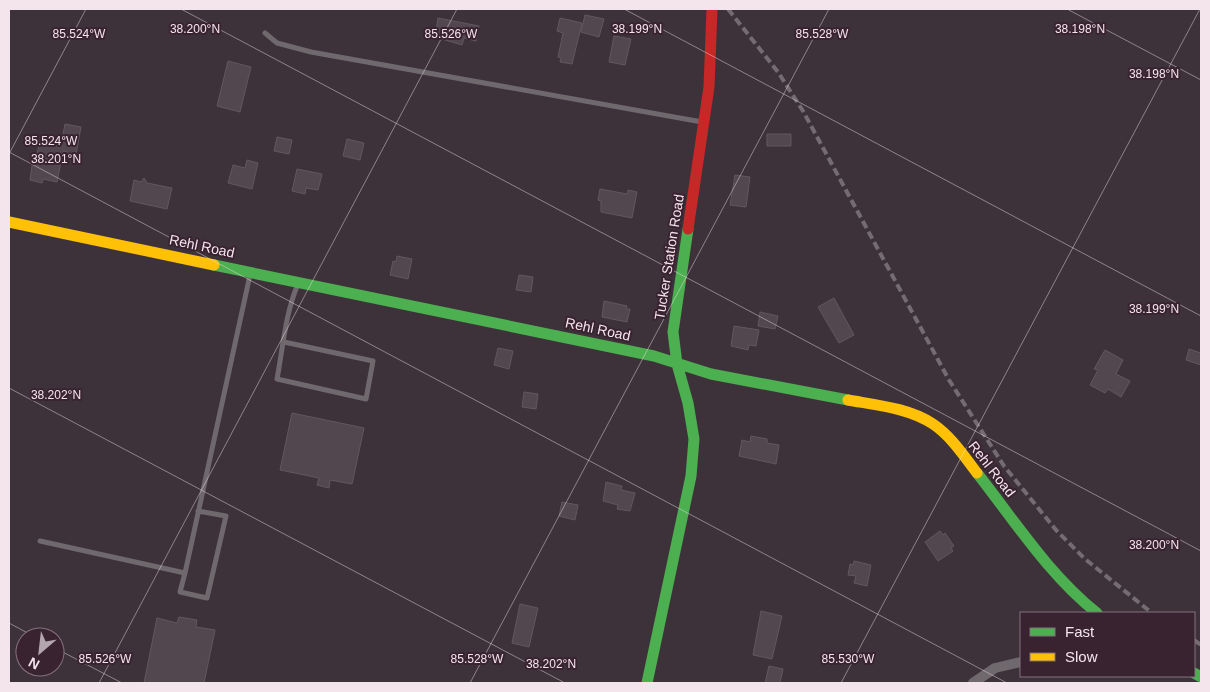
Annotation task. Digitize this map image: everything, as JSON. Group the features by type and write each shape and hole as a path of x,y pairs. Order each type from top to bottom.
{"street":[{"name":"Tucker Station Road","path":"648,683 692,467 694,439 688,403 677,364 674,318 709,87 712,9"},
{"name":"Rehl Road","path":"9,222 654,356 720,376 886,407 916,416 933,424 949,438 1061,579 1093,612"},
{"path":"973,683 995,668 1020,662"}],"lane":[{"path":"265,33 278,43 310,52 704,123"},
{"path":"198,511 226,516 207,598 180,592 251,272"},
{"path":"284,342 373,361 366,399 278,379 284,342 292,299 299,282"},
{"path":"40,541 185,573"}],"building":[{"path":"585,15 604,19 599,37 581,32"},
{"path":"438,18 479,26 476,41 464,38 462,45 435,37"},
{"path":"560,18 582,23 572,64 560,62 561,58 558,57 563,33 557,31"},
{"path":"614,36 631,39 625,65 609,62"},
{"path":"228,61 251,67 240,112 217,106"},
{"path":"65,124 81,127 76,154 63,151 57,182 43,179 42,183 30,180 33,159 36,159 40,140 61,144"},
{"path":"767,134 791,134 791,146 767,146"},
{"path":"277,137 292,140 289,154 274,151"},
{"path":"347,139 364,143 360,160 343,156"},
{"path":"247,160 258,163 252,189 228,183 233,165 245,168"},
{"path":"297,169 322,174 318,190 306,188 305,194 292,191"},
{"path":"735,175 750,177 746,207 730,205"},
{"path":"144,178 147,183 172,188 167,209 130,201 134,180 141,182"},
{"path":"600,189 627,194 628,190 637,192 632,218 601,212 601,201 598,200"},
{"path":"397,256 412,259 408,279 390,275 393,261 396,262"},
{"path":"519,275 533,277 531,292 516,290"},
{"path":"834,298 854,335 839,343 818,307"},
{"path":"604,301 627,306 626,309 630,309 627,322 602,317"},
{"path":"760,312 778,316 775,329 758,326"},
{"path":"734,326 759,330 756,346 749,345 748,350 731,346"},
{"path":"498,348 513,351 509,369 494,365"},
{"path":"1189,349 1201,353 1201,365 1186,360"},
{"path":"1105,350 1123,360 1116,374 1130,381 1121,397 1108,389 1105,393 1090,385 1098,370 1094,369"},
{"path":"524,392 538,394 536,409 522,407"},
{"path":"292,413 364,428 352,484 330,480 329,488 317,485 319,478 280,470"},
{"path":"751,436 767,439 767,443 779,445 776,464 739,456 742,440 750,442"},
{"path":"606,482 622,486 621,490 635,493 630,511 617,509 618,505 603,501"},
{"path":"562,502 578,505 575,520 559,516"},
{"path":"940,531 943,535 945,533 954,546 951,548 953,551 938,561 925,542"},
{"path":"854,561 871,565 867,586 854,583 856,576 848,575 850,564 853,565"},
{"path":"520,604 538,608 529,647 512,643"},
{"path":"761,611 782,616 772,659 753,655"},
{"path":"179,617 197,620 196,627 215,630 204,683 144,683 157,618 177,623"},
{"path":"769,666 783,669 780,683 765,683"}],"railway":[{"path":"728,9 778,72 803,111 949,380 1004,466 1056,530 1085,559 1151,612"},
{"path":"1195,641 1201,645"}],"traffic: fast":[{"path":"647,683 691,476 694,439 688,403 677,364 673,332 688,229"},
{"path":"214,265 654,356 711,374 848,400"},
{"path":"977,473 1063,582 1096,612"},
{"path":"1195,674 1201,677"}],"traffic: slow":[{"path":"9,222 214,265"},
{"path":"848,400 914,414 933,424 946,434 977,473"}],"traffic: jam":[{"path":"688,229 709,87 712,9"}]}
